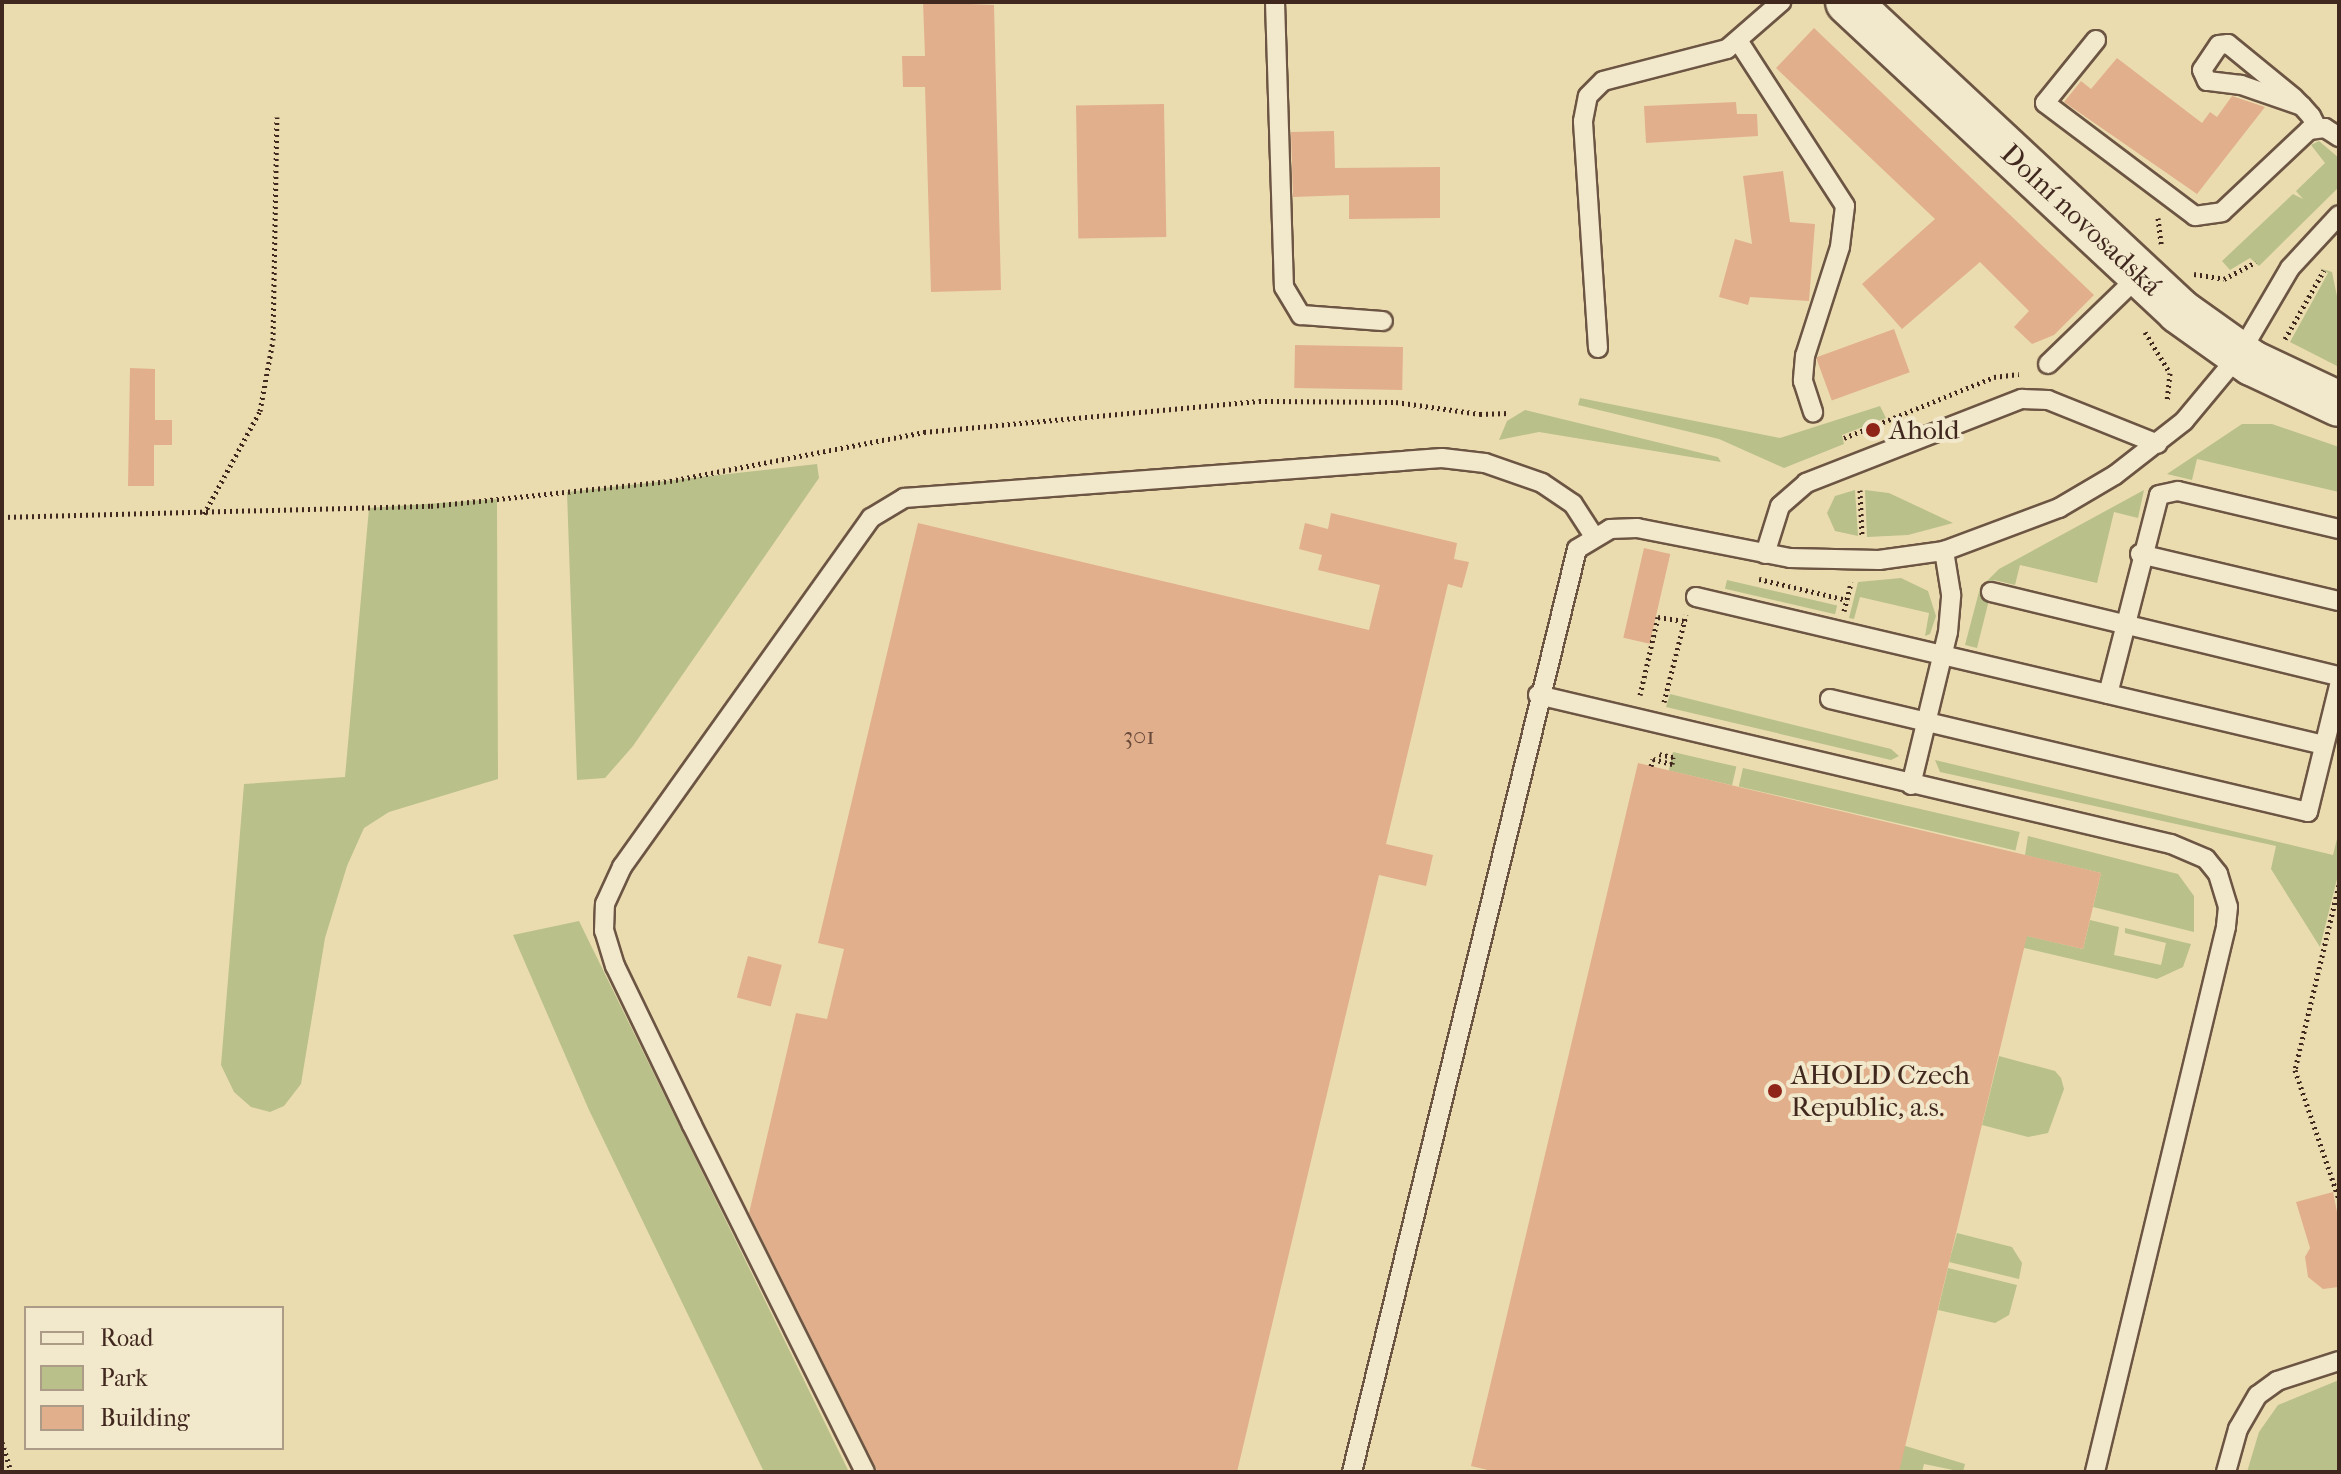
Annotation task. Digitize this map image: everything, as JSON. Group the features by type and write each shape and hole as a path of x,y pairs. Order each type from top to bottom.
{"main road":[{"name":"Dolní novosadská","path":"1848,2 2163,267 2239,355 2339,404"}],"lane":[{"path":"1275,2 1284,287 1301,315 1383,321"},
{"path":"1598,348 1583,121 1588,96 1603,81 1712,55 1739,42 1781,2"},
{"path":"2096,40 2045,103 2195,216 2222,212 2299,137 2317,128"},
{"path":"1739,42 1845,206 1840,247 1805,356 1803,381 1813,412"},
{"path":"2302,106 2241,85 2207,81 2202,70 2219,45 2228,44 2302,106 2317,128 2339,137"},
{"path":"1352,1472 1538,695 1577,549 1593,535 1637,528 1765,554 1856,561 1944,551 2059,508 2158,444 2239,355 2290,268 2339,215"},
{"path":"2048,364 2163,267"},
{"path":"1765,554 1780,506 1806,483 2022,399 2048,400 2158,444"},
{"path":"865,1472 615,966 604,931 608,896 622,867 871,518 904,498 1442,458 1495,466 1542,483 1573,504 1593,535"},
{"path":"2108,694 2155,499 2171,490 2339,529"},
{"path":"1911,785 1943,655 1951,594 1944,551"},
{"path":"2140,554 2339,601"},
{"path":"1991,592 2339,676"},
{"path":"1696,597 2324,745"},
{"path":"1830,699 2308,812 2339,686"},
{"path":"1538,695 2192,850 2206,859 2225,890 2226,927 2095,1472"},
{"path":"2226,1472 2238,1429 2258,1395 2277,1381 2339,1361"}],"path":[{"path":"204,514 260,411 273,340 277,117"},
{"path":"2165,196 2158,226 2163,267 2224,279 2256,262"},
{"path":"2287,348 2286,335 2324,270"},
{"path":"2,517 431,506 654,483 924,432 1259,401 1396,402 1480,414 1509,413"},
{"path":"1860,490 1862,536"},
{"path":"1843,616 1852,582"},
{"path":"1630,693 1640,696 1658,617 1684,621"},
{"path":"1651,766 1653,759 1672,764 1673,757 1659,754"},
{"path":"2339,885 2295,1070 2339,1199"},
{"path":"2329,1169 2339,1166"},
{"path":"2,1442 11,1472"}],"green space":[{"path":"2319,141 2339,158 2339,187 2259,266 2250,258 2230,270 2222,261 2293,194 2303,199 2296,191 2325,163 2311,145"},
{"path":"2319,268 2332,272 2339,306 2339,367 2290,342 2328,273"},
{"path":"1580,398 1780,438 1880,406 1886,418 1842,435 1844,444 1784,468 1719,439 1578,405"},
{"path":"1525,410 1718,457 1721,462 1539,432 1499,440 1507,421"},
{"path":"2242,424 2272,424 2339,447 2339,492 2197,459 2192,480 2167,474"},
{"path":"817,464 819,478 633,746 605,778 577,780 567,492"},
{"path":"1855,490 1858,536 1835,531 1827,513 1835,496"},
{"path":"1865,490 1889,493 1953,523 1908,535 1867,537"},
{"path":"2144,490 2138,518 2114,512 2097,583 2020,565 2015,585 1994,580 1977,648 1965,645 1980,588 1999,569"},
{"path":"497,499 498,779 389,812 364,828 347,866 325,938 301,1084 284,1106 270,1112 251,1107 234,1092 221,1065 244,784 345,777 369,508"},
{"path":"1901,578 1928,591 1936,616 1930,634 1925,636 1929,613 1860,597 1854,619 1849,618 1858,582"},
{"path":"1727,580 1837,605 1835,614 1725,589"},
{"path":"1670,694 1891,749 1899,756 1891,760 1666,707"},
{"path":"1673,752 1736,767 1732,785 1669,771"},
{"path":"1935,760 2333,855 2339,831 2339,871 2320,947 2271,869 2276,846 1940,772"},
{"path":"1743,768 2020,832 2015,850 1739,787"},
{"path":"2028,836 2178,874 2194,896 2194,932 2093,907 2101,873 2025,855"},
{"path":"2090,920 2119,927 2114,955 2161,965 2166,943 2125,933 2125,928 2191,944 2183,967 2157,979 2007,944 2010,932 2083,949"},
{"path":"579,921 849,1472 764,1472 589,1110 513,935"},
{"path":"1999,1056 2055,1071 2061,1078 2064,1089 2048,1133 2028,1137 1982,1125"},
{"path":"1957,1233 2012,1247 2022,1263 2019,1279 1949,1262"},
{"path":"1948,1268 2017,1285 2009,1315 1995,1323 1938,1310"},
{"path":"2339,1380 2339,1472 2247,1472 2259,1432 2278,1405"},
{"path":"1889,1441 1965,1464 1963,1472 1924,1464 1922,1472 1881,1472"}],"building":[{"path":"923,2 994,5 1001,290 931,292 925,87 903,87 902,56 925,56"},
{"path":"1814,28 2094,295 2054,335 2032,344 2014,327 2029,311 1980,262 1902,329 1862,284 1935,219 1776,68"},
{"path":"2117,58 2202,123 2210,112 2217,117 2232,96 2265,107 2197,194 2064,102 2081,81 2091,89"},
{"path":"1736,102 1737,114 1757,114 1758,136 1646,143 1644,106"},
{"path":"1164,104 1166,237 1078,239 1076,106"},
{"path":"1334,131 1335,168 1440,167 1440,218 1349,219 1349,195 1293,197 1291,132"},
{"path":"1783,171 1790,222 1815,224 1809,301 1750,297 1748,305 1719,297 1735,239 1752,244 1743,176"},
{"path":"1894,329 1910,372 1832,401 1816,357"},
{"path":"1295,345 1403,347 1402,390 1294,388"},
{"path":"130,368 155,369 155,420 172,420 172,445 154,445 154,486 128,486"},
{"path":"1331,513 1457,543 1454,559 1469,562 1462,588 1448,584 1386,844 1433,855 1426,886 1379,875 1237,1472 878,1472 749,1213 796,1013 827,1019 844,949 818,943 918,523 1369,630 1380,585 1318,570 1322,555 1299,549 1305,523 1328,529"},
{"path":"1644,548 1670,554 1650,644 1623,638"},
{"name":"AHOLD Czech Republic, a.s.","path":"1638,763 2101,873 2083,949 2027,936 1899,1472 1496,1472 1471,1466"},
{"path":"748,956 782,965 771,1007 737,998"},
{"path":"2333,1192 2339,1222 2339,1287 2323,1289 2308,1277 2305,1257 2310,1248 2296,1202"}],"place":[{"name":"Ahold","path":"1873,430"},
{"name":"AHOLD Czech Republic, a.s.","path":"1775,1091"}]}
